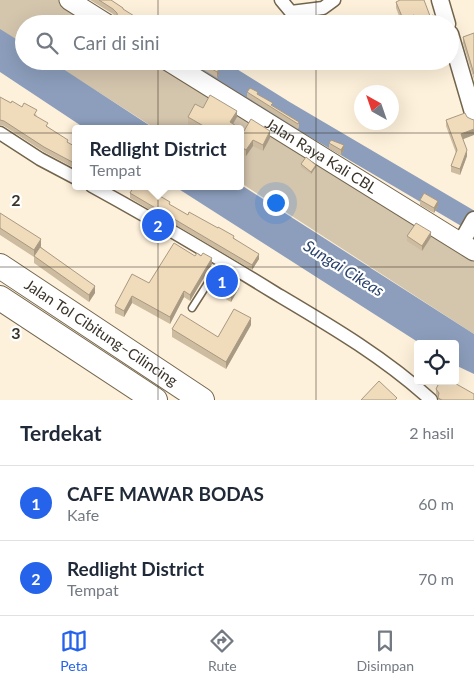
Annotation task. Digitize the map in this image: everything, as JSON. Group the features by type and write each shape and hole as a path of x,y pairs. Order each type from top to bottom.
{"highway":[{"name":"Jalan Tol Cibitung–Cilincing","path":"0,266 202,400"},
{"name":"Jalan Tol Cibitung–Cilincing","path":"0,298 155,400"}],"main road":[{"path":"69,0 93,15"},
{"name":"Jalan Raya Kali CBL","path":"183,70 468,247"}],"street":[{"path":"281,0 291,12 323,8 334,0"},
{"path":"440,0 444,15"},
{"path":"459,65 474,116"},
{"path":"0,134 72,176"},
{"path":"99,190 318,319 380,359 431,400"},
{"path":"468,247 472,223"}],"lane":[{"path":"192,308 222,261"}],"shaded area":[{"path":"0,0 70,0 94,15 15,15 15,40 0,31"},
{"path":"64,70 186,70 474,247 474,334 244,185 244,125 150,125"}],"water":[{"path":"0,29 15,38 15,70 65,70 149,125 80,125 0,72"},
{"name":"Sungai Cikeas","path":"244,187 474,334 474,374 459,367 459,340 415,340 180,190 244,190"}],"building":[{"path":"99,0 111,0 133,15 117,15 113,9"},
{"path":"400,0 424,0 430,15 401,15 396,2"},
{"path":"474,33 474,74 463,37"},
{"path":"250,88 273,103 271,105 299,122 298,124 247,92"},
{"path":"210,95 237,111 230,122 235,125 202,125 188,117 195,104 203,108"},
{"path":"0,97 22,107 24,103 37,110 34,115 48,123 46,126 68,140 67,142 72,145 72,162 44,147 0,120"},
{"path":"465,113 467,117 474,120 474,129 461,134 467,150 460,169 451,166 457,150 446,120"},
{"path":"251,119 270,131 263,145 253,140 246,150 244,149 244,131"},
{"path":"331,140 344,145 341,150 329,143"},
{"path":"306,157 316,165 311,172 301,164"},
{"path":"132,190 150,190 188,215 189,212 234,236 233,238 259,254 252,265 130,193"},
{"path":"424,193 438,201 434,208 420,200"},
{"path":"0,213 41,239 34,250 0,228"},
{"path":"416,223 431,232 422,246 407,236"},
{"path":"174,243 195,256 197,253 201,256 203,253 212,258 190,295 184,291 170,317 132,296 124,311 115,306 132,274 149,283"},
{"path":"40,247 95,286 89,295 34,256"},
{"path":"226,276 239,283 231,297 218,290"},
{"path":"234,309 251,318 226,362 172,329 181,314 218,337"},
{"path":"379,381 397,398 395,400 361,400"},
{"path":"438,385 458,385 474,394 474,400 442,400 438,398 439,393 436,389"}],"waterway":[{"path":"219,70 474,222"}],"place":[{"name":"Redlight District","path":"158,225"},
{"name":"CAFE MAWAR BODAS","path":"222,281"}]}
